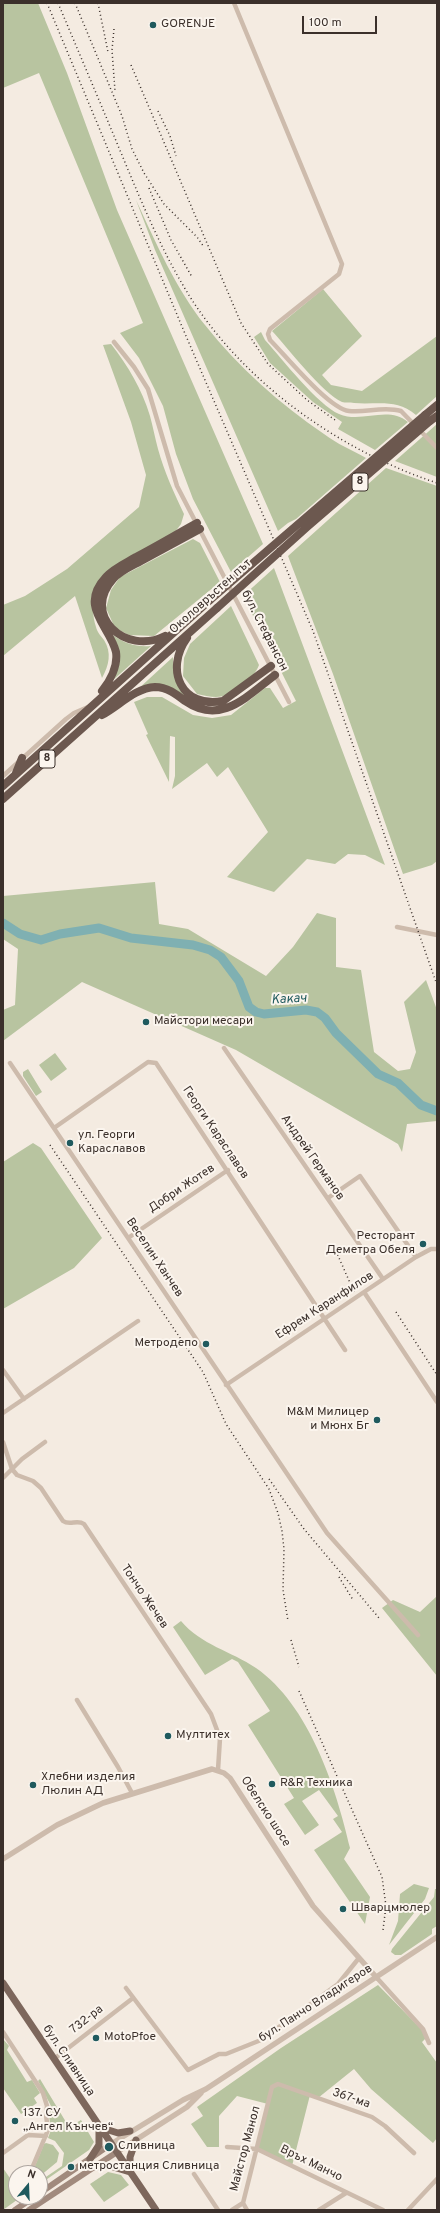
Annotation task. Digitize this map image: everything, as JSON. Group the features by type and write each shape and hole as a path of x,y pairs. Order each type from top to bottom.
{"highway":[{"name":"Околовръстен път","path":"3,799 307,527 427,418 437,405"},
{"name":"Околовръстен път","path":"3,786 210,600 427,418 437,416"},
{"path":"191,617 165,637 155,641 133,641 121,636 111,628 104,616 103,602 107,587 120,573 199,526"},
{"path":"94,703 109,680 116,662 113,645 100,624 96,609 96,601 100,584 112,571 199,526"},
{"path":"198,625 182,646 176,663 179,680 192,696 202,701 213,703 223,701 271,666"},
{"path":"92,720 115,708 135,694 156,687 174,692 202,710 221,710 239,702 275,675"},
{"path":"15,775 22,758"}],"main road":[{"name":"бул. Сливница","path":"3,1983 156,2210"},
{"path":"90,2159 99,2145 99,2126 118,2133 130,2131"},
{"path":"95,2167 110,2166 130,2172 130,2157 136,2140"},
{"name":"бул. Панчо Владигеров","path":"48,2188 111,2144"},
{"name":"бул. Панчо Владигеров","path":"29,2210 117,2152"}],"street":[{"path":"234,3 240,13 342,264 339,274 270,329 268,334 270,340 332,404 347,411 392,408 401,411 437,448"},
{"name":"бул. Стефансон","path":"114,342 134,367 148,389 177,486 188,504 289,702"},
{"path":"3,776 66,719 74,713 94,703"},
{"path":"397,927 437,934"},
{"name":"Андрей Германов","path":"224,1048 383,1280"},
{"name":"Георги Караславов","path":"54,1128 151,1061 160,1068 345,1350"},
{"name":"Веселин Ханчев","path":"10,1063 327,1533 418,1635"},
{"name":"Добри Жотев","path":"128,1238 228,1170"},
{"path":"328,1198 360,1176 416,1257"},
{"name":"Ефрем Каранфилов","path":"226,1385 416,1257 431,1248 437,1249"},
{"path":"364,1292 437,1402"},
{"path":"3,1413 138,1322"},
{"path":"3,1370 24,1399"},
{"path":"3,1442 12,1469"},
{"path":"3,1478 45,1442"},
{"name":"Тончо Жечев","path":"12,1469 17,1475 33,1481 41,1488 63,1521 68,1524 79,1521 84,1524 211,1714 220,1738 218,1770"},
{"path":"77,1700 118,1766 132,1793"},
{"path":"3,1859 64,1822 103,1803 212,1769 218,1770"},
{"name":"Обелско шосе","path":"218,1770 230,1778 313,1906 377,1978"},
{"name":"бул. Панчо Владигеров","path":"111,2144 183,2100 206,2089 377,1978 437,1937"},
{"path":"126,1988 188,2070 219,2054 226,2054 261,2040 338,1984 359,1958"},
{"path":"377,1978 423,2029 429,2043"},
{"name":"732-ра","path":"54,2058 133,1998"},
{"path":"3,2032 43,2093 47,2106 46,2115 48,2122 46,2136 42,2142 33,2165"},
{"name":"367-ма","path":"272,2087 278,2084 287,2086 372,2117 385,2126 414,2153"},
{"name":"Майстор Манол","path":"232,2210 243,2203 272,2087"},
{"name":"бул. Панчо Владигеров","path":"117,2152 187,2107 206,2089"},
{"path":"3,2153 30,2135 46,2136"},
{"name":"Връх Манчо","path":"227,2147 257,2148 383,2210"},
{"path":"194,2174 218,2210"},
{"path":"408,2210 437,2179"},
{"path":"320,2210 346,2193"},
{"path":"243,2203 247,2210"}],"green space":[{"path":"3,3 38,3 67,73 117,210 263,544 231,572 193,499 176,454 163,406 139,358 120,333 143,323 39,73 3,88"},
{"path":"136,200 159,249 185,296 205,325 231,356 260,384 291,410 329,438 366,458 296,519 278,531 155,250"},
{"path":"323,289 362,336 322,375 331,385 362,391 437,336 437,396 416,415 401,406 394,404 342,402 325,390 315,380 272,331"},
{"path":"261,332 265,340 300,381 330,409 348,417 392,415 400,417 408,422 375,450 338,429 342,422 313,402 270,363 254,337"},
{"path":"111,344 129,369 143,396 163,465 184,514 181,524 175,532 94,593 93,610 95,623 97,631 104,640 109,654 108,664 102,678 75,596 3,656 3,605 25,596 67,569 139,507 146,475 131,422 103,345"},
{"path":"437,424 437,477 395,461"},
{"path":"386,468 437,486 437,861 432,865 403,874 333,674 288,556"},
{"path":"193,539 200,543 220,582 154,636 129,635 115,628 106,608 111,590 120,577"},
{"path":"274,568 385,865 365,855 348,854 335,864 307,859 274,892 227,877 268,832 228,767 217,777 207,763 172,789 175,776 175,737 170,736 169,782 146,735 148,734 134,702 147,697 162,697 193,715 212,718 231,715 265,688 270,688 283,708 296,701 243,596"},
{"path":"231,606 259,665 252,676 235,691 216,697 197,694 183,676 184,658 190,644"},
{"path":"113,635 122,641 131,644 151,646 111,682 117,670 119,658 118,647"},
{"path":"173,657 175,675 190,701 177,691 166,686 160,685 137,690"},
{"path":"155,882 159,924 188,929 266,976 293,947 317,913 336,918 336,967 361,970 374,1052 398,1071 410,1069 416,1052 404,1002 426,980 437,1010 437,1121 407,1124 402,1152 398,1144 236,1050 82,982 3,1041 3,1010 15,1005 18,949 3,939 3,896"},
{"path":"55,1053 67,1069 51,1081 39,1065"},
{"path":"28,1069 42,1092 36,1096 23,1076 23,1072"},
{"path":"33,1143 41,1148 102,1238 74,1268 3,1309 3,1162"},
{"path":"437,1596 437,1676 382,1608 393,1600 420,1612"},
{"path":"181,1621 207,1642 256,1668 275,1684 291,1703 305,1725 318,1749 337,1799 350,1848 344,1859 370,1897 365,1924 314,1850 342,1832 333,1819 338,1816 319,1790 302,1801 319,1825 305,1835 284,1804 294,1798 248,1725 270,1711 238,1662 232,1659 205,1675 173,1627"},
{"path":"414,1884 429,1888 425,1899 389,1945 398,1921 400,1894"},
{"path":"435,1889 437,1889 437,1926 432,1929 432,1934 401,1955 395,1955 391,1952 392,1949 434,1897"},
{"path":"378,1985 428,2036 422,2042 437,2063 437,2138 433,2143 371,2089 354,2069 318,2098 310,2095 292,2166 257,2149 268,2104 237,2096 219,2116 219,2147 207,2147 191,2124 203,2116 197,2107 281,2048"},
{"path":"3,2039 9,2046 7,2050 27,2082 32,2080 40,2093 34,2098 37,2103 21,2114 3,2088"},
{"path":"40,2079 69,2127 81,2120 94,2142 89,2150 48,2178 48,2176 62,2166 64,2153 55,2141 48,2138 51,2130 49,2116 51,2106 38,2081"},
{"path":"46,2143 53,2145 59,2153 57,2162 48,2169 48,2165 35,2165 44,2144"},
{"path":"3,2168 8,2175 8,2205 10,2205 3,2210"},
{"path":"108,2172 121,2175 129,2185 104,2202 90,2184"}],"waterway":[{"name":"Какач","path":"3,923 20,934 41,940 60,934 99,928 131,938 193,945 210,950 221,957 239,981 249,1007 256,1012 264,1014 306,1010 317,1012 325,1018 336,1033 378,1074 398,1083 421,1105 437,1111"}],"railway":[{"path":"47,3 183,329 313,631 437,985"},
{"path":"58,3 155,232 172,266 192,300 215,331 240,360 269,387 300,412 332,434 366,453 437,483"},
{"path":"75,3 122,116 132,149 144,173 164,204 197,237 204,247"},
{"path":"98,3 108,52"},
{"path":"114,29 112,50 115,91"},
{"path":"131,65 241,323 268,364 307,400 335,420"},
{"path":"158,111 170,136 176,156"},
{"path":"149,188 171,240 192,277"},
{"path":"50,1145 203,1372 226,1424 269,1489 278,1513 282,1531 284,1549 283,1590 288,1621"},
{"path":"336,1251 354,1292"},
{"path":"396,1312 437,1375"},
{"path":"269,1479 304,1529 379,1618"},
{"path":"339,1577 353,1600"},
{"path":"291,1640 299,1667"},
{"path":"299,1691 382,1877 386,1906 383,1930"}],"place":[{"name":"GORENJE","path":"153,25"},
{"name":"Майстори месари","path":"146,1022"},
{"name":"ул. Георги Караславов","path":"70,1143"},
{"name":"Ресторант Деметра Обеля","path":"423,1244"},
{"name":"Метродепо","path":"206,1344"},
{"name":"М&M Mилицер и Мюнх Бг","path":"377,1420"},
{"name":"Мултитех","path":"168,1736"},
{"name":"R&R Техника","path":"272,1784"},
{"name":"Хлебни изделия Люлин АД","path":"33,1785"},
{"name":"Шварцмюлер","path":"343,1909"},
{"name":"MotoPfoe","path":"96,2038"},
{"name":"137. СУ „Ангел Кънчев“","path":"15,2121"},
{"name":"Сливница","path":"109,2147"},
{"name":"метростанция Сливница","path":"71,2167"}]}
